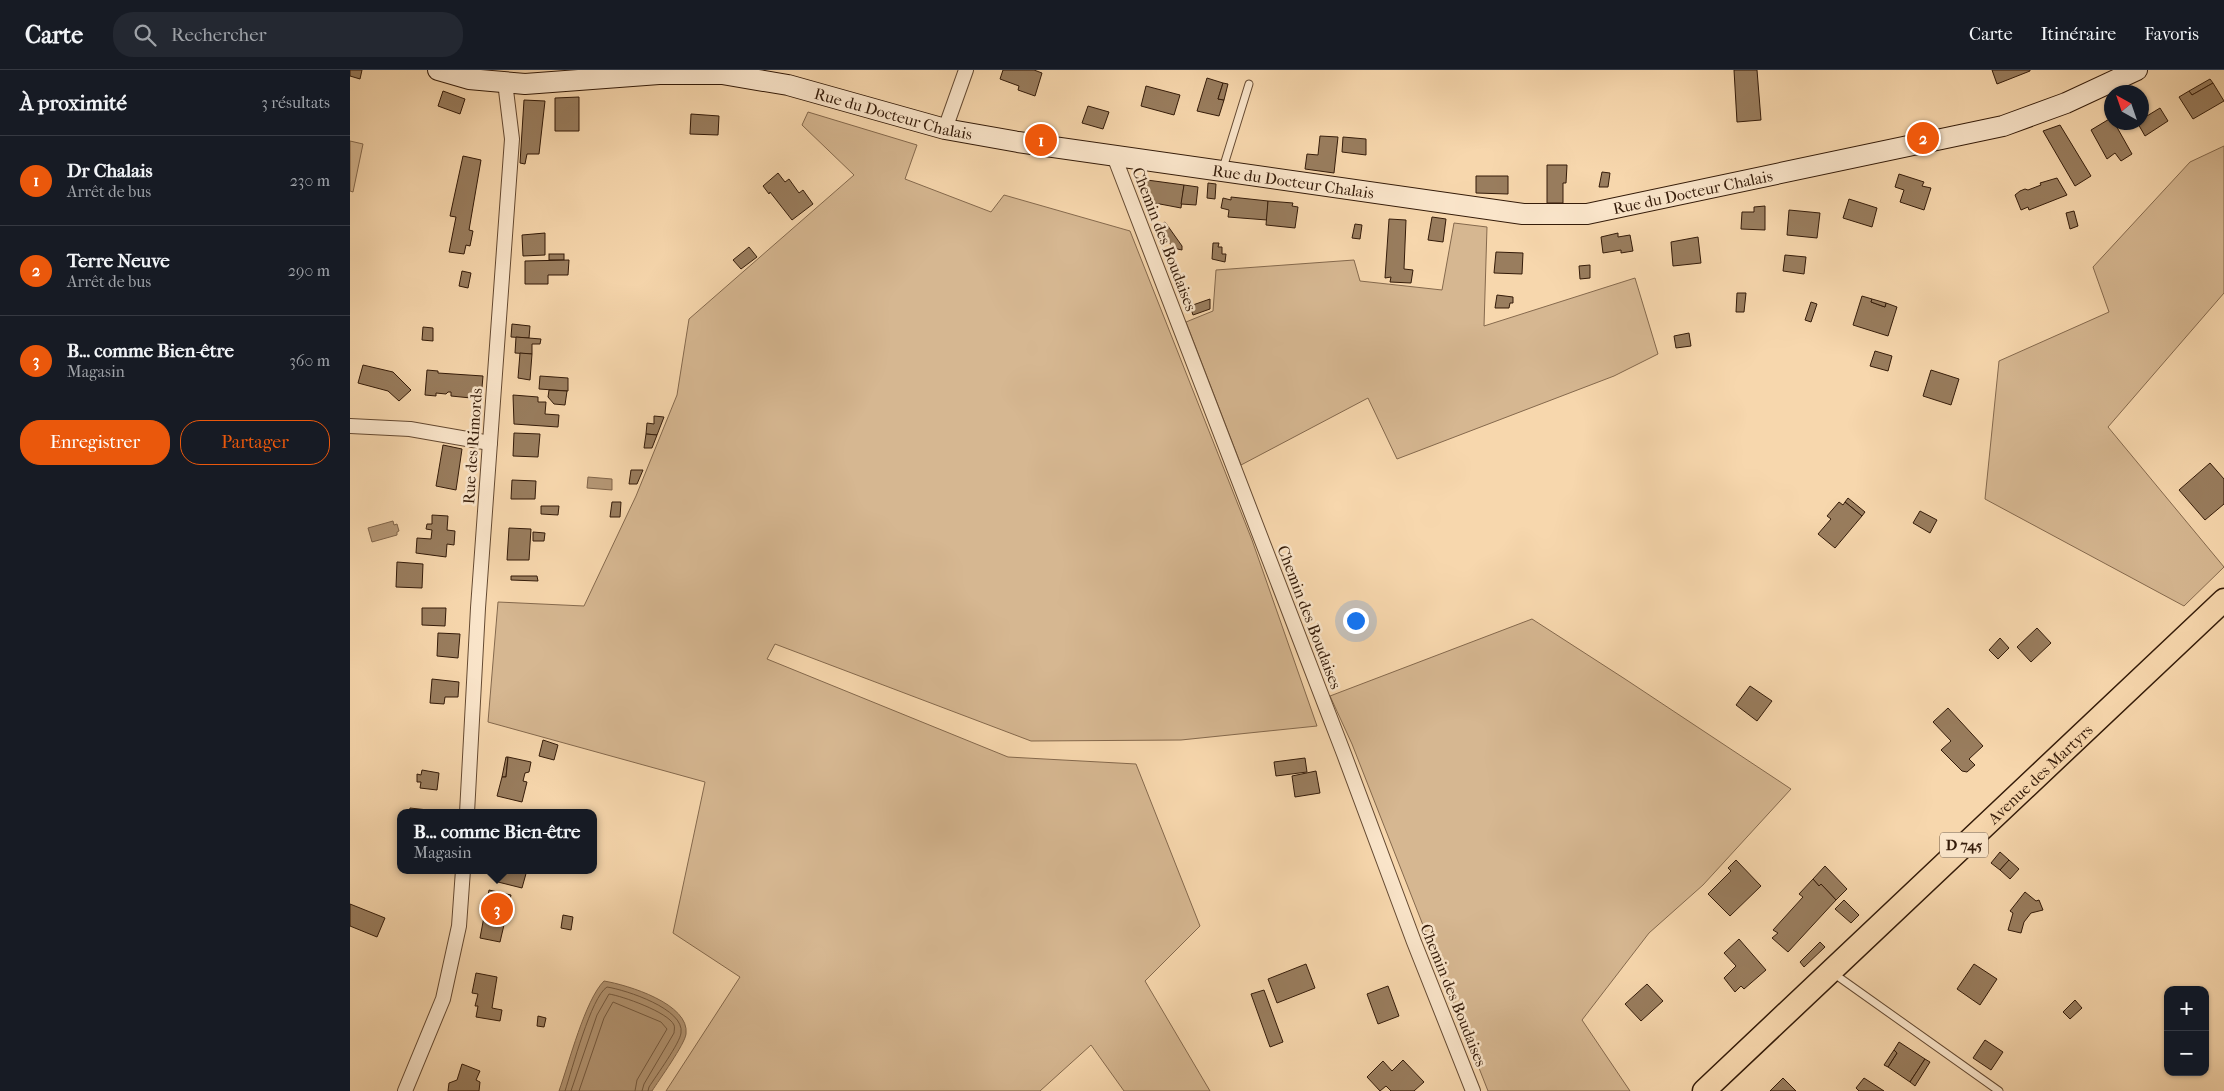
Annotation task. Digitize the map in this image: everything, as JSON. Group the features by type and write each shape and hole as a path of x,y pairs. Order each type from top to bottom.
{"main road":[{"name":"Rue du Docteur Chalais","path":"438,70 469,79 722,74 788,85 945,129 1018,142 1523,214 1586,214 2003,126 2066,103 2137,70"},
{"name":"Avenue des Martyrs","path":"1704,1091 2224,600"}],"street":[{"path":"945,129 966,70"},
{"name":"Rue des Rimords","path":"467,809 490,443 518,79"},
{"name":"Chemin des Boudaises","path":"1114,156 1344,754 1414,942 1473,1091"},
{"path":"350,426 410,429 490,443"},
{"path":"405,1091 443,998 459,926 463,874"}],"lane":[{"path":"1222,171 1249,84"},
{"path":"1831,972 1999,1091"}],"shaded area":[{"path":"808,112 917,145 905,179 991,212 1004,195 1130,231 1252,540 1317,726 1181,740 1031,741 775,644 767,659 1008,757 1136,764 1200,926 1145,981 1210,1091 1124,1091 1091,1045 1040,1091 666,1091 740,977 673,933 705,782 488,722 498,602 584,606 636,496 677,395 689,319 854,175 802,125"},
{"path":"350,141 363,144 353,192 350,191"},
{"path":"2224,146 2224,293 2108,427 2224,567 2184,606 1985,499 1999,361 2109,312 2093,267 2190,162"},
{"path":"1454,223 1487,227 1484,326 1635,278 1658,354 1614,376 1397,459 1368,398 1241,465 1186,322 1213,311 1216,270 1354,260 1360,281 1442,290"},
{"path":"1532,619 1791,789 1703,885 1649,933 1582,1020 1630,1091 1488,1091 1352,744 1330,696"}],"water":[{"path":"588,477 612,479 612,490 587,488"},
{"path":"393,521 394,525 397,524 399,531 397,535 372,542 368,528"},
{"path":"604,981 628,987 656,998 668,1005 685,1023 685,1039 652,1091 559,1091 590,1002"}],"building":[{"path":"350,70 362,70 360,79 350,76"},
{"path":"1003,70 1034,70 1042,73 1035,96 1018,90 1019,86 1000,79"},
{"path":"1734,70 1757,70 1761,120 1737,122"},
{"path":"1992,70 2030,70 2030,71 1997,84"},
{"path":"1207,78 1223,83 1218,99 1224,100 1219,116 1197,111"},
{"path":"2210,79 2213,83 2192,95 2189,91"},
{"path":"1223,83 1228,84 1224,100 1218,99"},
{"path":"2213,83 2224,101 2193,119 2179,97 2189,91 2192,95"},
{"path":"1146,86 1180,95 1174,115 1141,106"},
{"path":"443,91 465,99 460,114 438,106"},
{"path":"579,97 579,131 555,131 555,98"},
{"path":"524,100 545,101 539,154 527,154 525,164 520,163"},
{"path":"1088,106 1109,112 1103,129 1082,123"},
{"path":"2160,108 2168,121 2145,136 2142,130 2149,130 2149,115"},
{"path":"691,114 719,116 718,135 690,134"},
{"path":"2104,122 2104,130 2118,130 2132,154 2121,161 2115,153 2107,159 2091,130"},
{"path":"2060,125 2091,176 2075,186 2043,131"},
{"path":"1320,136 1338,137 1334,173 1305,169 1307,154 1318,155"},
{"path":"1343,137 1366,139 1366,155 1342,152"},
{"path":"463,156 481,160 469,230 473,231 470,246 466,245 464,254 449,252 456,217 450,216"},
{"path":"1547,165 1567,165 1566,183 1563,183 1563,203 1547,203"},
{"path":"1602,172 1610,173 1608,187 1599,187"},
{"path":"778,173 785,182 789,179 799,193 803,190 813,204 792,220 763,186"},
{"path":"1899,174 1924,182 1922,186 1931,188 1924,210 1900,202 1904,190 1895,187"},
{"path":"1476,176 1508,176 1508,194 1476,193"},
{"path":"2057,178 2067,195 2029,210 2028,207 2021,210 2015,195 2020,191 2028,190 2041,185 2040,183"},
{"path":"1147,180 1184,185 1181,208 1144,201"},
{"path":"1208,183 1216,184 1215,199 1207,198"},
{"path":"1184,185 1198,187 1196,205 1181,204"},
{"path":"1231,197 1268,201 1267,220 1228,217 1229,210 1221,208 1223,198 1231,200"},
{"path":"1849,199 1877,208 1872,227 1843,218"},
{"path":"1268,201 1293,203 1292,206 1298,207 1295,228 1266,225"},
{"path":"1765,206 1765,230 1741,229 1742,212 1754,212 1754,207"},
{"path":"1789,210 1820,213 1817,238 1787,235"},
{"path":"2074,211 2078,226 2070,229 2066,213"},
{"path":"1432,217 1446,219 1443,242 1428,240"},
{"path":"1389,219 1406,220 1404,269 1413,270 1411,283 1390,282 1391,277 1385,278"},
{"path":"1165,222 1182,246 1182,250 1173,248 1159,226"},
{"path":"1355,224 1362,225 1360,239 1352,238"},
{"path":"545,233 545,255 523,256 522,235"},
{"path":"1618,233 1618,237 1630,235 1633,251 1621,253 1621,250 1603,253 1601,237"},
{"path":"1698,237 1701,263 1673,266 1671,242"},
{"path":"1213,243 1219,243 1218,247 1222,247 1222,254 1226,254 1225,262 1212,259"},
{"path":"749,247 757,257 741,269 733,260"},
{"path":"1496,252 1523,253 1522,274 1494,273"},
{"path":"549,254 564,254 564,260 549,260"},
{"path":"1785,255 1806,257 1804,274 1783,271"},
{"path":"569,260 568,275 548,275 548,284 525,284 525,261"},
{"path":"1590,265 1590,278 1580,279 1579,266"},
{"path":"462,271 471,273 468,288 459,286"},
{"path":"1737,293 1746,293 1744,312 1736,312"},
{"path":"1497,295 1513,297 1513,303 1510,303 1509,308 1495,308"},
{"path":"1862,296 1872,299 1871,302 1885,307 1886,303 1897,307 1888,336 1853,325"},
{"path":"1210,299 1210,309 1193,315 1190,306"},
{"path":"1872,299 1886,303 1885,307 1871,302"},
{"path":"1811,302 1817,304 1811,322 1805,320"},
{"path":"512,324 530,326 529,338 511,337"},
{"path":"423,327 433,328 433,341 422,340"},
{"path":"1689,333 1691,346 1676,348 1674,336"},
{"path":"516,337 541,339 540,344 532,344 532,354 515,353"},
{"path":"1875,351 1892,356 1888,371 1870,366"},
{"path":"520,353 532,354 530,380 518,378"},
{"path":"363,365 393,372 411,390 399,401 388,391 358,383"},
{"path":"427,370 438,371 438,373 483,376 481,399 451,396 451,392 446,394 436,393 436,396 425,395"},
{"path":"1931,370 1959,379 1951,405 1923,396"},
{"path":"540,376 568,378 568,391 539,389"},
{"path":"549,390 567,391 565,405 554,404 548,397"},
{"path":"513,395 538,397 538,402 546,402 545,414 559,415 558,427 514,424"},
{"path":"654,416 664,417 657,435 646,434 647,423 654,424"},
{"path":"514,433 540,434 538,457 513,456"},
{"path":"646,434 657,435 652,448 644,448"},
{"path":"443,445 462,449 456,490 436,486"},
{"path":"2210,463 2224,479 2224,504 2205,520 2179,490"},
{"path":"631,470 643,470 637,484 629,484"},
{"path":"512,480 536,481 535,499 511,499"},
{"path":"1848,498 1865,512 1862,516 1845,502"},
{"path":"612,502 621,502 620,517 610,517"},
{"path":"1839,502 1843,505 1845,502 1862,516 1835,548 1818,534 1831,519 1827,516"},
{"path":"541,506 559,506 558,515 541,514"},
{"path":"1920,511 1937,520 1930,533 1913,523"},
{"path":"432,515 448,516 447,530 455,531 454,545 447,544 446,557 416,553 417,538 431,539 432,530 426,529 427,524 432,524"},
{"path":"509,528 531,529 529,560 507,560"},
{"path":"533,532 545,533 544,541 533,541"},
{"path":"397,562 423,564 422,588 396,587"},
{"path":"511,576 537,576 538,581 511,580"},
{"path":"422,608 446,608 445,626 422,625"},
{"path":"2037,628 2051,643 2031,662 2017,647"},
{"path":"438,633 460,634 458,658 437,656"},
{"path":"2000,638 2009,648 1998,659 1989,650"},
{"path":"432,679 459,682 458,697 445,697 444,704 430,703"},
{"path":"1750,686 1772,701 1757,721 1736,705"},
{"path":"1948,708 1983,746 1969,759 1975,765 1967,772 1962,771 1941,750 1951,741 1933,722"},
{"path":"543,740 558,745 554,760 539,756"},
{"path":"506,757 508,757 506,777 502,777"},
{"path":"508,757 531,762 529,772 525,773 523,781 527,782 522,802 497,796 502,777 506,777"},
{"path":"1305,758 1307,772 1276,776 1274,762"},
{"path":"422,770 439,773 437,790 420,788 421,782 417,782 417,774 421,775"},
{"path":"1316,771 1320,793 1295,797 1292,776"},
{"path":"2000,852 2009,860 2000,870 1991,863"},
{"path":"1736,860 1761,886 1730,916 1708,894 1731,871 1728,868"},
{"path":"2009,860 2019,869 2010,879 2000,870"},
{"path":"1825,866 1847,889 1836,900 1821,884 1819,886 1813,879"},
{"path":"501,874 526,874 522,888 498,882"},
{"path":"1813,879 1819,886 1821,884 1836,900 1788,952 1772,938 1778,933 1773,930 1803,897 1799,894"},
{"path":"489,890 511,895 500,942 480,938"},
{"path":"2025,892 2036,901 2039,900 2043,910 2031,913 2024,922 2021,933 2008,930 2013,913 2010,911"},
{"path":"1844,900 1859,915 1851,923 1835,909"},
{"path":"350,904 385,918 377,937 350,926"},
{"path":"563,915 573,917 571,930 561,928"},
{"path":"1739,939 1766,970 1744,989 1741,986 1735,992 1724,978 1736,966 1724,953"},
{"path":"1820,942 1825,947 1804,967 1800,962"},
{"path":"1306,964 1315,988 1277,1003 1268,979"},
{"path":"1974,964 1997,979 1980,1005 1957,989"},
{"path":"476,973 497,977 492,1008 502,1010 500,1021 476,1017 478,1006 475,1006 478,994 472,993"},
{"path":"1647,984 1663,1001 1641,1021 1625,1004"},
{"path":"1388,986 1399,1016 1378,1024 1367,994"},
{"path":"1264,990 1283,1042 1270,1047 1251,994"},
{"path":"2075,1000 2082,1008 2070,1019 2063,1012"},
{"path":"538,1016 546,1018 544,1027 537,1026"},
{"path":"1985,1040 2003,1052 1991,1070 1973,1058"},
{"path":"1899,1042 1925,1059 1910,1082 1888,1067 1897,1053 1894,1050"},
{"path":"1894,1050 1897,1053 1888,1067 1884,1065"},
{"path":"1925,1059 1930,1062 1915,1086 1910,1082"},
{"path":"1403,1060 1424,1082 1414,1091 1391,1091 1386,1086 1380,1091 1367,1077 1383,1061 1392,1071"},
{"path":"462,1064 480,1071 476,1080 480,1082 479,1091 448,1091 449,1083 457,1080"},
{"path":"1783,1078 1796,1091 1770,1091"},
{"path":"1864,1078 1884,1091 1859,1091 1856,1088"}],"place":[{"name":"Terre Neuve","path":"1923,138"},
{"name":"Dr Chalais","path":"1041,140"},
{"name":"B... comme Bien-être","path":"497,909"}]}
